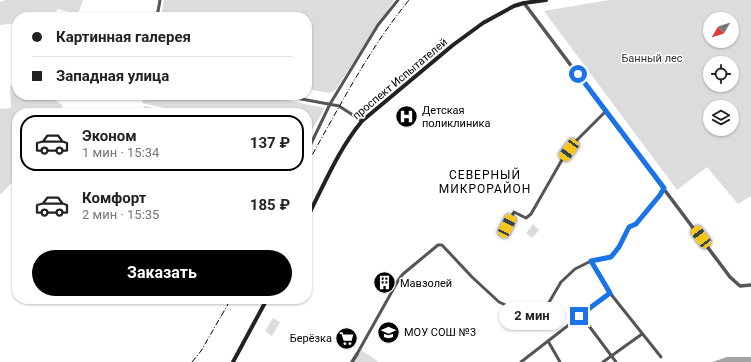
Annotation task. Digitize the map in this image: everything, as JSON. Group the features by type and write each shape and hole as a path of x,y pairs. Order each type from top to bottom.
{"main road":[{"name":"проспект Испытателей","path":"312,208 338,156 351,134 362,121 464,36 503,11 524,3 546,0"},
{"path":"233,362 264,304"}],"street":[{"path":"158,12 160,0"},
{"path":"312,142 330,104 378,25 398,0"},
{"path":"524,3 730,277 740,286 751,285"},
{"path":"308,100 340,106 362,121"},
{"path":"507,226 514,212 526,218 532,214 563,158 575,142 606,111"},
{"path":"352,362 399,279 430,250 438,245 442,245 472,277 499,302 535,319 542,316 561,282 575,269 591,261 611,257 619,247 629,227 636,224 664,188"},
{"path":"591,261 610,293 661,357"},
{"path":"521,362 610,293"},
{"path":"579,316 616,362"},
{"path":"603,362 642,334"},
{"path":"548,340 560,362"}],"green space":[{"path":"5,0 83,0 79,12 70,12 57,9 57,12 12,12 12,24 0,25 0,2"},
{"path":"164,0 394,0 336,89 330,93 312,90 312,12 162,12"},
{"name":"Банный лес","path":"609,0 751,0 751,196 738,204 707,167 677,190 544,11"},
{"path":"10,86 12,86 12,100 56,100 62,105 62,108 12,108 12,182 0,194 0,109 11,108"},
{"path":"143,100 286,100 325,108 312,130 312,108 164,108 142,103"},
{"path":"533,224 539,230 532,238 526,233"},
{"path":"273,318 280,322 272,336 265,331"},
{"path":"361,350 379,362 354,362"}],"shaded area":[{"path":"727,357 751,357 751,362 712,362"}],"railway":[{"path":"312,155 367,59 394,19 409,0"},
{"path":"192,362 201,351 228,304"}],"place":[{"name":"Детская поликлиника","path":"406,116"},
{"name":"Мавзолей","path":"385,283"},
{"name":"МОУ СОШ №3","path":"388,332"},
{"name":"Берёзка","path":"347,338"}],"district":[{"name":"СЕВЕРНЫЙ МИКРОРАЙОН","path":"485,182"}],"route":[{"path":"578,74 664,188 636,224 629,227 619,247 611,257 591,261 610,293 579,316"}]}
